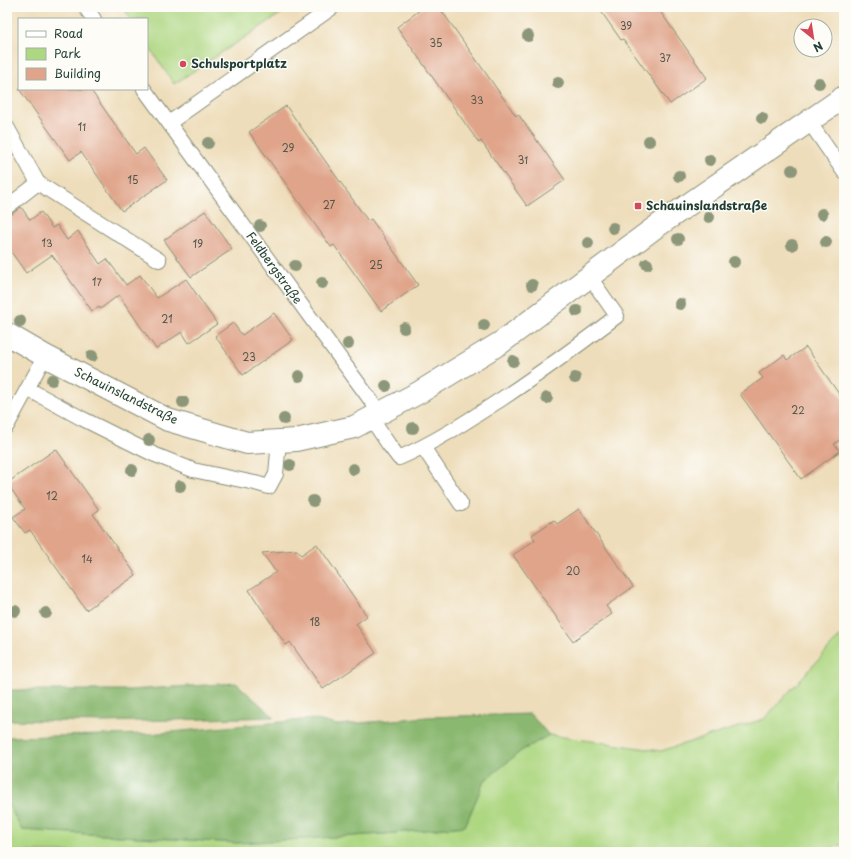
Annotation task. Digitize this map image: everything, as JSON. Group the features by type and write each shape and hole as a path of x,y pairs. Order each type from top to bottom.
{"street":[{"name":"Schauinslandstraße","path":"7,334 45,356 168,420 247,443 296,440 354,427 420,392 502,342 653,229 844,96"}],"lane":[{"path":"85,7 93,18"},
{"path":"169,123 333,7"},
{"name":"Feldbergstraße","path":"145,90 375,415 389,445 399,458 423,447"},
{"path":"808,120 844,172"},
{"path":"7,127 38,183 159,260"},
{"path":"7,207 38,183"},
{"path":"462,504 423,447 471,419 550,366 617,316 589,276"},
{"path":"7,426 45,356"},
{"path":"28,388 81,418 153,454 186,468 269,487 276,474 279,441"}],"green space":[{"name":"Schulsportplatz","path":"123,7 291,7 174,84 148,45 148,18 130,18"},
{"path":"844,632 844,780 838,783 844,844 821,852 7,852 7,802 22,830 237,843 385,834 465,826 484,781 521,751 549,735 661,751 764,719"},
{"path":"236,683 274,717 104,722 7,720 7,690 129,690"},
{"path":"530,714 549,735 521,751 484,781 465,826 385,834 237,843 22,830 7,802 7,737 149,734 313,719 337,725 427,717"}],"building":[{"path":"424,7 439,7 516,116 518,114 565,180 527,206 481,141 479,143 397,27"},
{"path":"598,7 657,7 707,78 670,104 623,39 621,40"},
{"path":"20,90 91,90 136,154 144,148 167,180 122,211 81,152 70,160"},
{"path":"286,106 368,221 371,219 418,285 381,311 334,245 331,247 249,132"},
{"path":"21,207 30,220 41,212 52,228 57,225 67,240 78,231 100,264 107,259 126,285 140,275 157,298 186,279 217,324 189,343 182,332 156,349 119,295 100,309 99,307 92,311 52,255 26,273 7,246 7,215 12,214"},
{"path":"205,211 232,249 191,277 164,240"},
{"path":"274,313 293,340 243,375 215,336 233,323 242,335"},
{"path":"806,347 844,401 844,437 834,444 840,451 801,479 740,394 763,378 759,373 784,355 787,360"},
{"path":"56,449 99,510 93,514 136,575 86,610 30,530 25,533 13,517 25,509 7,483"},
{"path":"579,509 633,587 606,606 612,614 573,641 513,555 535,540 532,535 554,520 557,524"},
{"path":"317,544 367,616 356,624 376,653 323,689 290,642 286,645 249,590 276,572 262,553 297,550 301,555"}],"place":[{"name":"Schulsportplatz","path":"183,64"},
{"name":"Schauinslandstraße","path":"638,206"}]}
